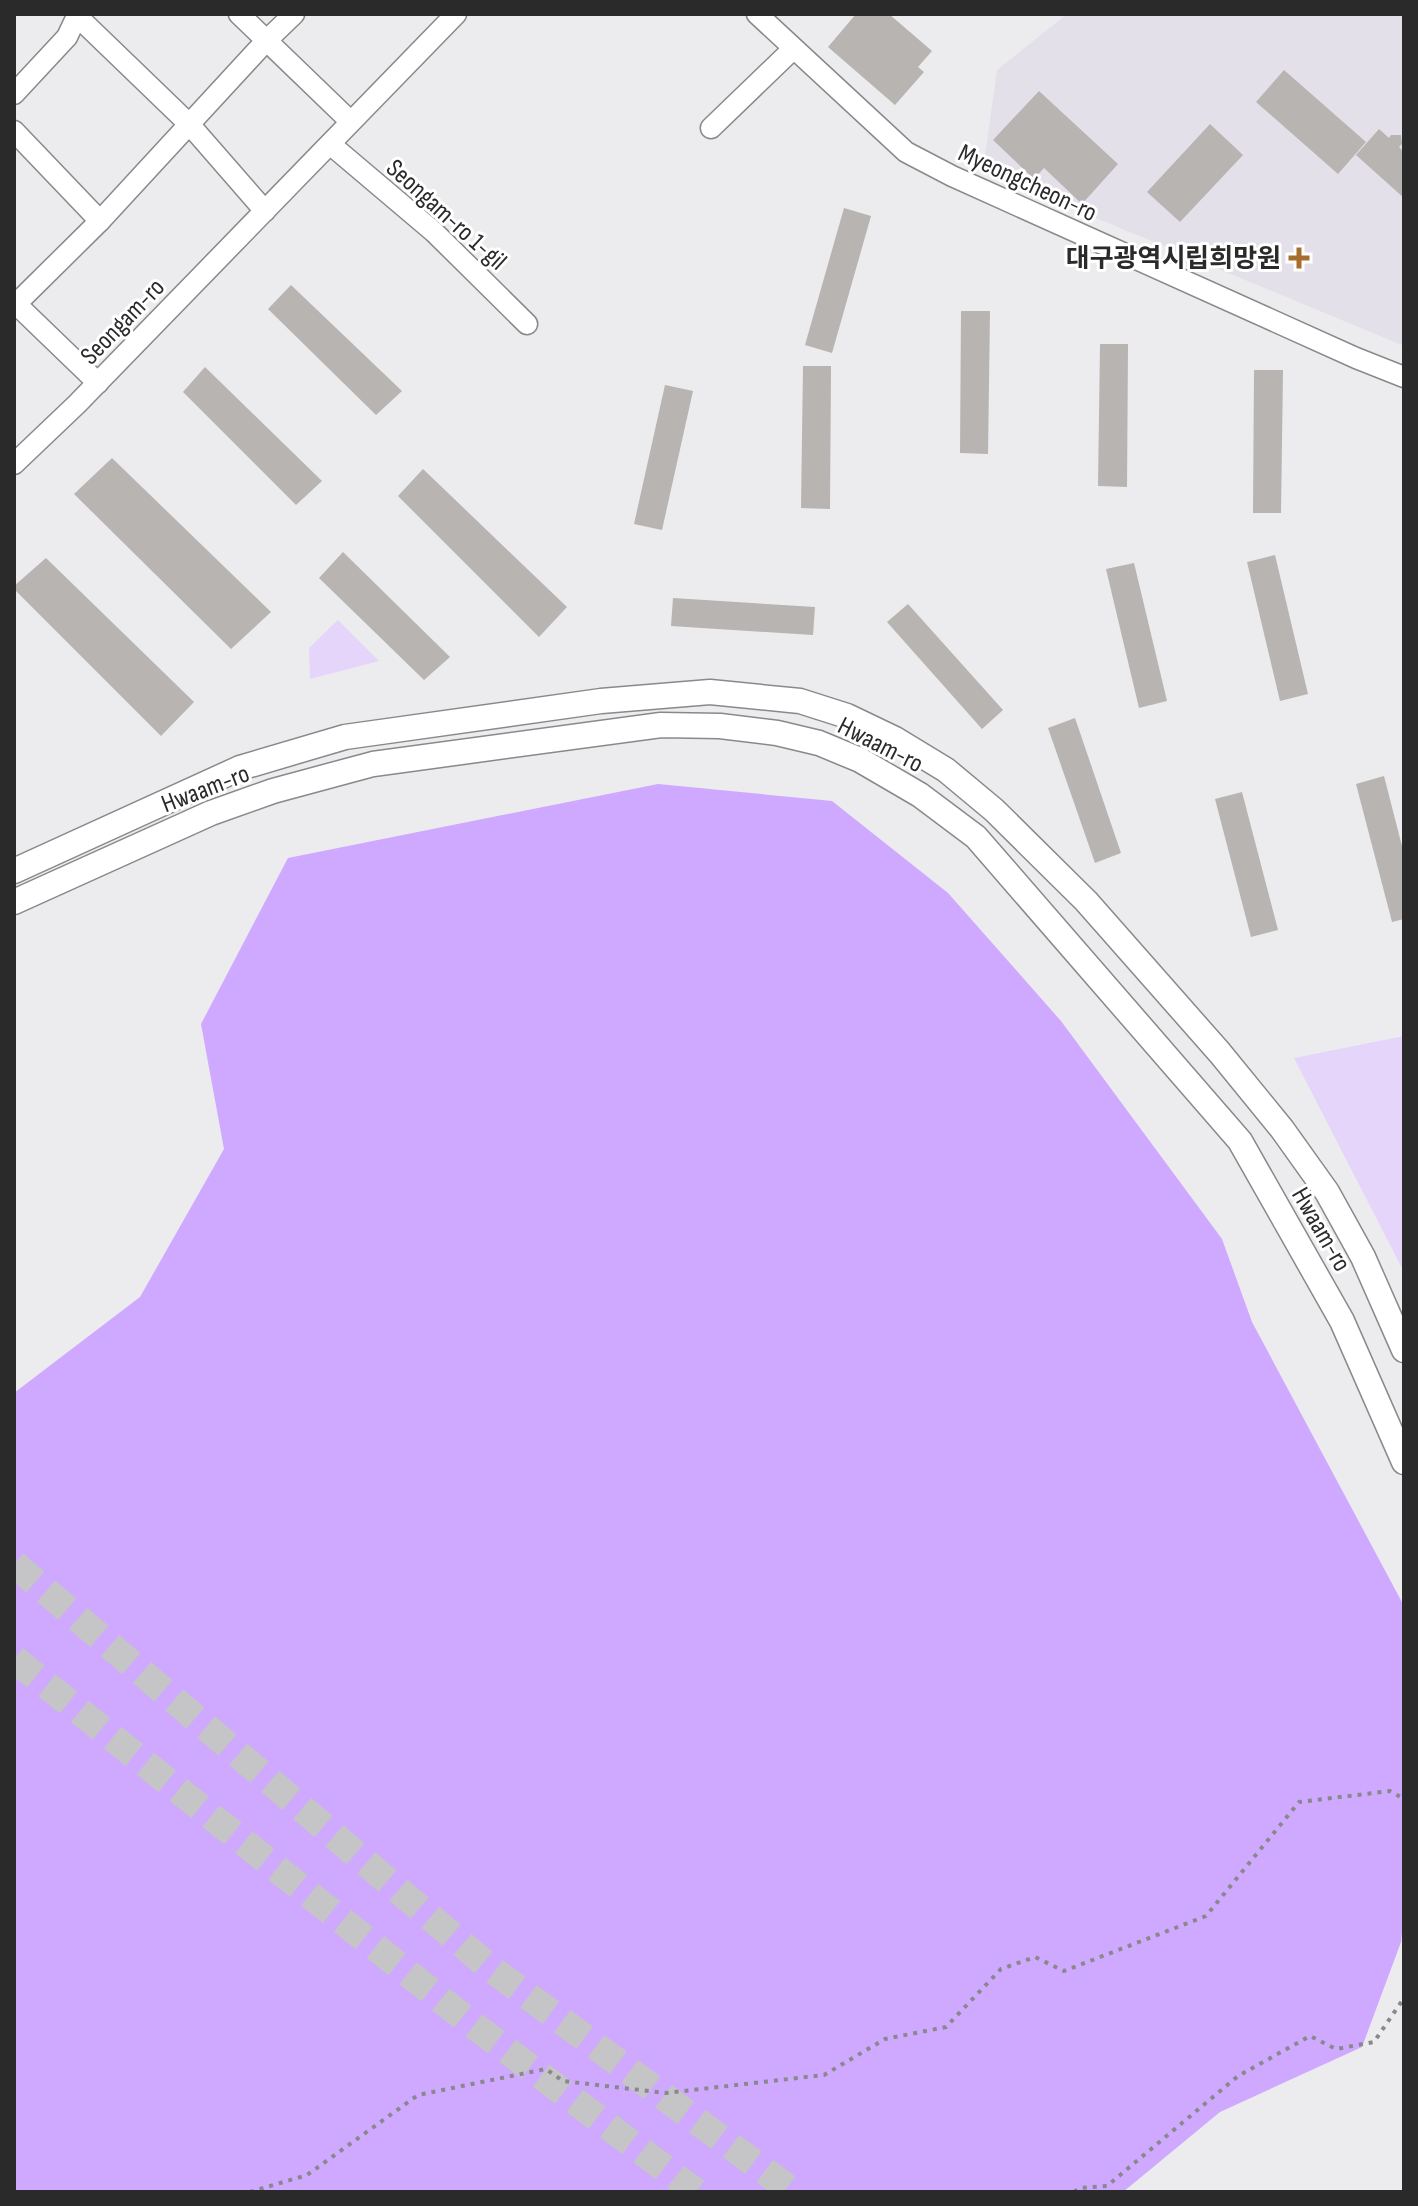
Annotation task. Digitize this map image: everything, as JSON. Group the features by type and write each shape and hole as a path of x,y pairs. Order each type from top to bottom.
{"main road":[{"name":"Hwaam-ro","path":"14,871 240,768 345,737 601,701 710,692 800,701 847,716 895,739 946,770 994,810 1086,901 1199,1029 1282,1129 1327,1192 1363,1257 1404,1350"},
{"name":"Hwaam-ro","path":"14,902 211,813 273,791 373,764 661,725 720,726 777,733 819,743 860,760 920,795 976,837 1240,1141 1342,1321 1404,1462"}],"street":[{"path":"239,14 350,121"},
{"path":"98,383 15,304 100,221 294,14"},
{"name":"Seongam-ro","path":"14,464 98,383 456,14"},
{"name":"Myeongcheon-ro","path":"757,14 906,152 952,176 1404,377"},
{"path":"14,94 67,37 78,16 190,125 265,211"},
{"path":"711,128 793,49"},
{"path":"14,131 100,221"},
{"name":"Seongam-ro 1-gil","path":"330,144 434,232 527,324"}],"path":[{"path":"250,2192 307,2175 418,2095 546,2069 563,2081 666,2093 824,2075 885,2039 946,2027 1001,1969 1035,1957 1064,1971 1206,1916 1299,1802 1390,1791 1404,1799"},
{"path":"1074,2192 1080,2188 1107,2186 1238,2076 1310,2036 1336,2049 1374,2042 1404,1998"}],"shaded area":[{"name":"대구광역시립희망원","path":"1067,14 1404,14 1404,346 983,171 997,70"},
{"path":"338,620 379,661 310,679 309,648"},
{"path":"658,784 832,801 948,893 1061,1021 1222,1239 1252,1322 1404,1606 1404,1913 1401,1942 1362,2047 1220,2112 1123,2192 14,2192 14,1393 140,1297 224,1149 201,1024 288,858"},
{"path":"1404,1036 1404,1272 1294,1058"}],"building":[{"path":"856,14 889,14 932,51 918,67 924,72 895,105 828,47"},
{"path":"1284,70 1366,142 1338,174 1256,102"},
{"path":"1039,91 1118,164 1082,204 1044,168 1034,179 993,140"},
{"path":"1210,124 1243,155 1180,222 1147,192"},
{"path":"1379,129 1389,138 1391,135 1401,135 1402,144 1399,147 1404,152 1404,198 1356,155"},
{"path":"844,208 871,216 832,353 805,345"},
{"path":"291,285 402,391 376,415 268,309"},
{"path":"961,311 990,311 988,454 960,453"},
{"path":"1100,344 1128,344 1127,487 1098,486"},
{"path":"803,366 831,366 830,509 801,508"},
{"path":"205,367 322,481 296,505 183,392"},
{"path":"1254,370 1283,370 1281,513 1253,513"},
{"path":"665,385 693,391 662,530 634,524"},
{"path":"112,458 271,612 231,649 74,494"},
{"path":"423,469 567,607 539,637 398,496"},
{"path":"343,552 450,657 424,680 319,578"},
{"path":"1275,555 1308,694 1280,701 1247,562"},
{"path":"46,558 194,702 161,736 14,589"},
{"path":"1134,563 1167,701 1139,708 1106,569"},
{"path":"673,598 815,607 813,635 671,626"},
{"path":"908,604 1003,710 982,729 887,622"},
{"path":"1075,718 1121,853 1095,863 1048,728"},
{"path":"1384,776 1404,854 1404,919 1392,922 1356,784"},
{"path":"1242,792 1278,930 1251,937 1215,799"}],"tunnel":[{"path":"14,1564 489,1967 793,2192"},
{"path":"14,1659 468,2021 696,2192"}],"place":[{"name":"대구광역시립희망원","path":"1299,258"}]}
